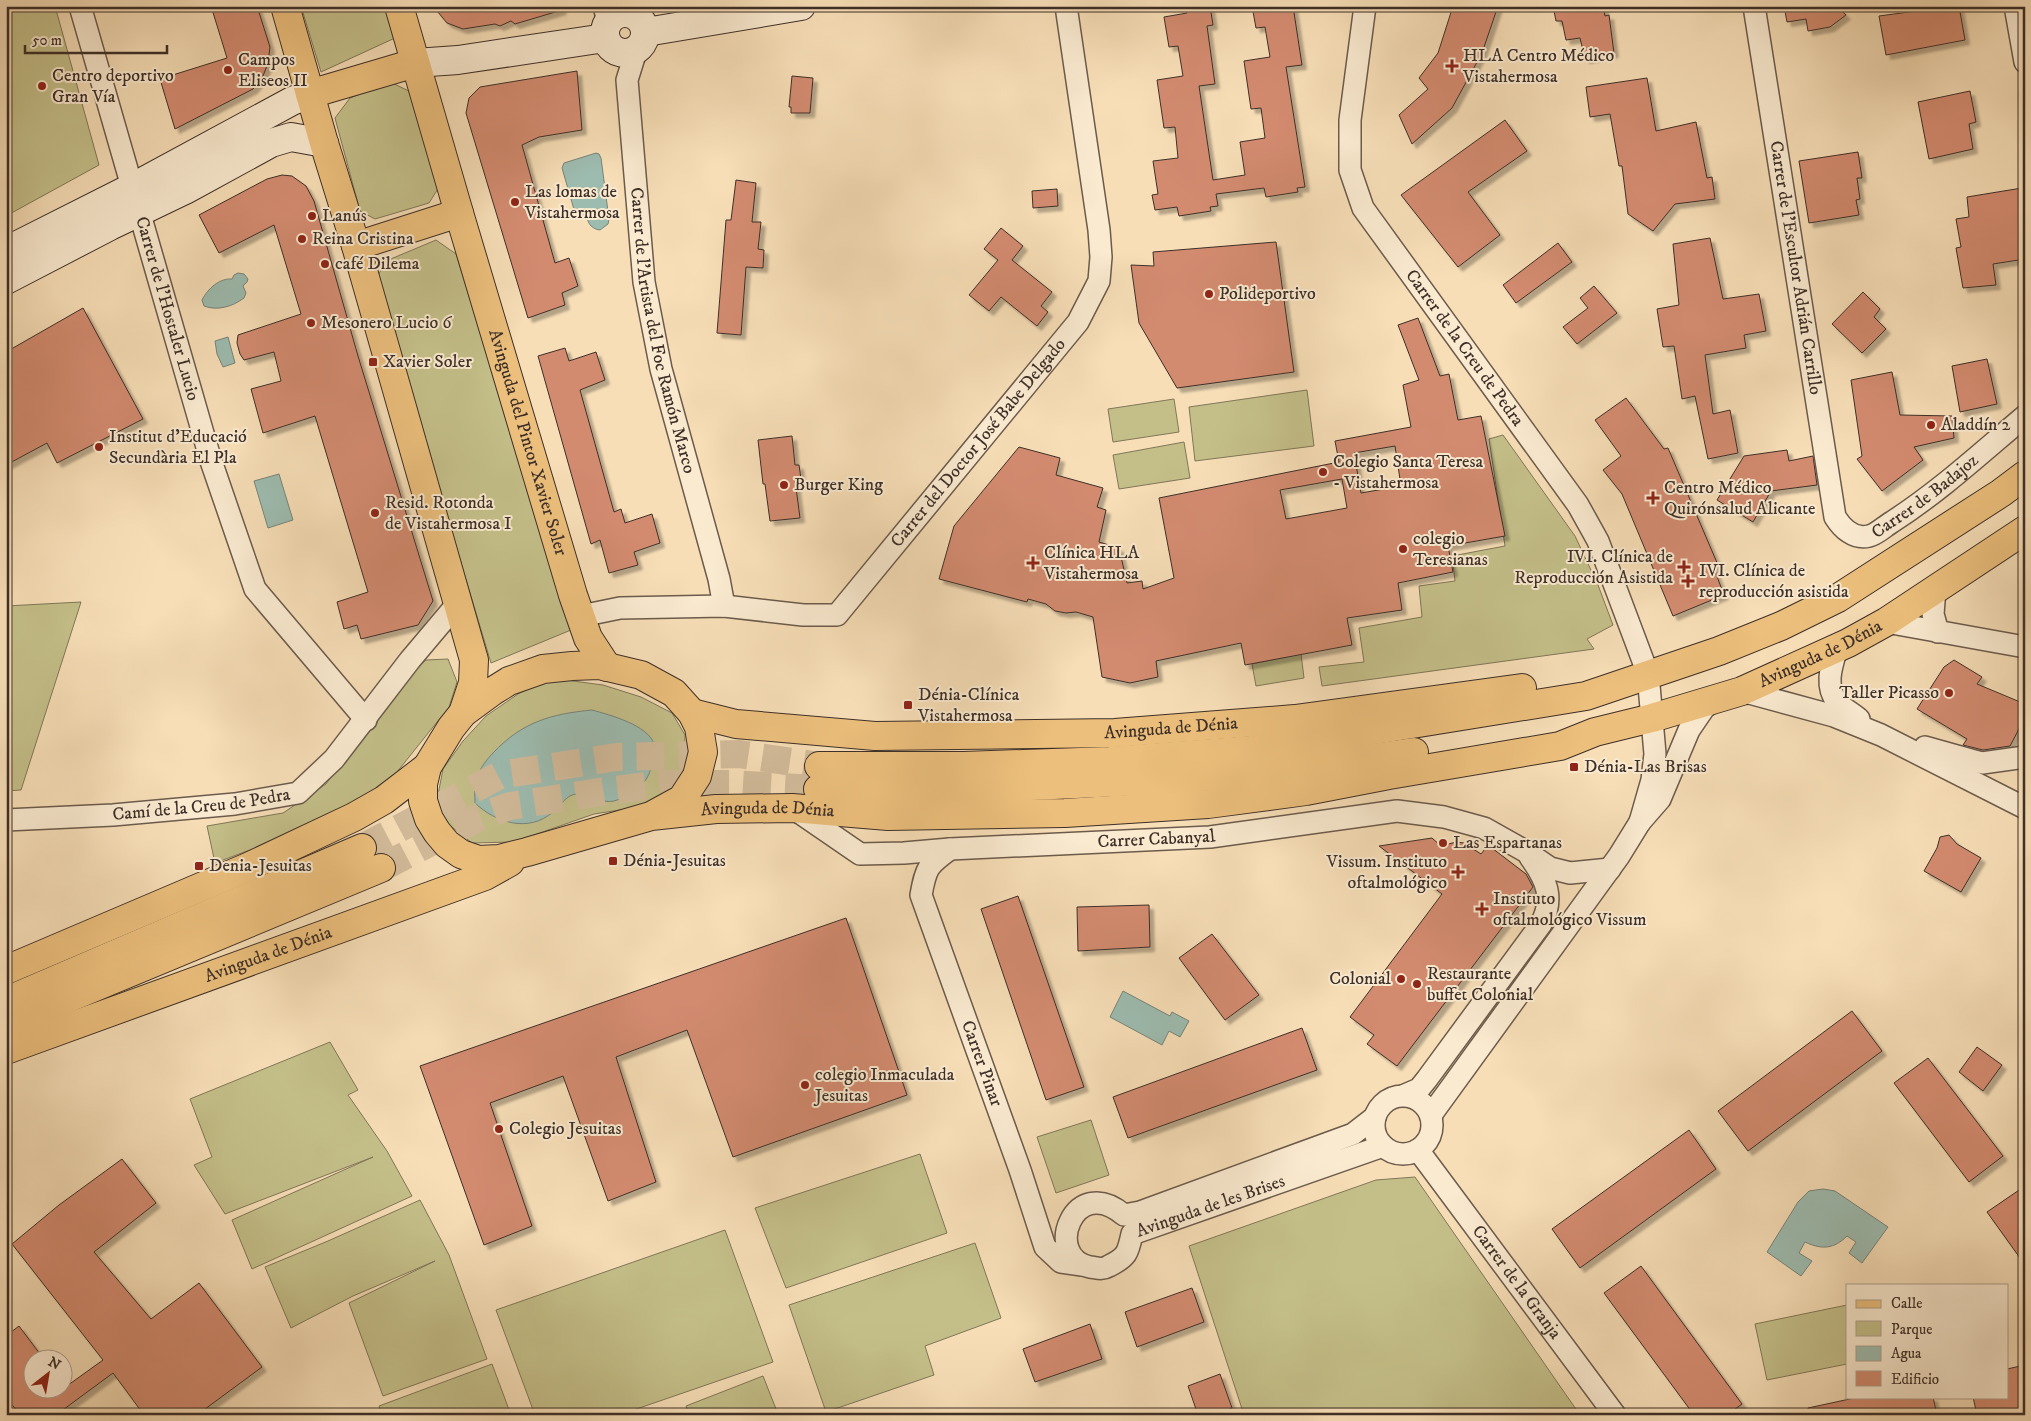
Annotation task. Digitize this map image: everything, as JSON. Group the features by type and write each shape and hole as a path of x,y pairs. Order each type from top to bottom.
{"main road":[{"path":"285,6 356,246 474,660 473,683 463,713"},
{"name":"Avinguda del Pintor Xavier Soler","path":"399,6 573,595 588,638 607,667"},
{"path":"310,94 415,63"},
{"path":"356,246 459,213"},
{"name":"Avinguda de Dénia","path":"1596,732 1557,729 1264,773 1016,788 927,790 818,778 963,766 1100,761 1251,750 1586,696 1719,651 1781,626 1838,598 2025,475"},
{"name":"Avinguda de Dénia","path":"651,816 682,799 697,776 703,752 699,726 692,713 674,693 641,675 607,667 572,666 543,669 509,681 479,700 463,713 438,747 427,767 423,784 423,801 428,819 447,844 461,854 478,860 499,859 527,852 651,816 716,809 792,808 888,816 1065,813 1208,804 1306,791 1560,746 1596,732 1652,718 1742,691 1837,648 1886,622 2025,530"},
{"name":"Avinguda de Dénia","path":"692,713 736,724 875,736 1115,732 1295,719 1575,680 1648,674"},
{"name":"Avinguda de Dénia","path":"6,970 248,867 345,821 384,800 427,767"},
{"path":"6,1001 362,848"},
{"name":"Avinguda de Dénia","path":"6,1050 477,878 527,852"},
{"name":"Avinguda de Dénia","path":"6,1024 381,868"}],"street":[{"name":"Carrer de l'Hostaler Lucio","path":"80,6 211,461 255,589 366,720"},
{"path":"415,63 458,60 626,22 801,6"},
{"name":"Carrer del Doctor José Babe Delgado","path":"581,616 620,608 724,606 803,615 837,615 1078,322 1099,281 1101,257 1099,230 1066,6"},
{"name":"Carrer de la Creu de Pedra","path":"1365,6 1350,120 1350,170 1363,208 1578,505 1598,541 1648,674 1652,718"},
{"name":"Carrer de l'Escultor Adrián Carrillo","path":"1754,6 1835,517 1841,527"},
{"path":"2015,6 2025,62"},
{"name":"Carrer de l'Artista del Foc Ramón Marco","path":"626,22 627,80 644,282 661,369 719,579 724,606"},
{"path":"6,280 292,101 310,94"},
{"path":"6,251 137,199 185,190 271,143 291,137 324,143"},
{"name":"Carrer de Badajoz","path":"1841,527 1854,536 1869,536 1907,512 1966,467 2025,416"},
{"path":"1935,589 1932,614 1938,632"},
{"name":"Camí de la Creu de Pedra","path":"6,820 113,815 235,804 298,793 334,759 366,720 410,660 458,603"},
{"path":"1886,622 2025,647"},
{"path":"1837,648 1830,673 1831,688 1837,702 1880,735 1982,763 2025,757"},
{"path":"1742,691 1834,716 1880,735 2025,808"},
{"path":"1431,1115 1610,869 1640,822 1660,799 1689,730 1704,708 1712,701"},
{"path":"1640,822 1652,780 1655,754 1652,718"},
{"name":"Carrer Cabanyal","path":"792,808 860,854 1210,837 1397,811 1444,818 1484,828 1525,851"},
{"name":"Carrer Pinar","path":"950,849 930,864 923,882 921,895 1020,1170 1045,1247 1061,1262 1082,1265"},
{"path":"1525,851 1550,868 1570,873 1610,869"},
{"path":"1405,1096 1421,1101 1431,1115 1433,1125 1431,1135 1426,1144 1410,1154 1400,1154 1384,1146 1375,1132 1375,1116 1386,1101 1395,1097 1405,1096 1419,1089 1541,924 1548,911 1549,900 1544,883 1538,869 1525,851"},
{"name":"Avinguda de les Brises","path":"1375,1116 1352,1134 1140,1212 1124,1215 1116,1207 1099,1202 1086,1205 1075,1212 1065,1234 1070,1254 1082,1265 1103,1269 1123,1258 1129,1250 1132,1234 1384,1146"},
{"name":"Carrer de la Granja","path":"1418,1150 1615,1415"}],"green space":[{"name":"Centro deportivo Gran Vía","path":"6,6 55,6 99,165 6,216"},
{"path":"301,6 385,6 395,38 321,72"},
{"path":"390,82 409,91 439,187 429,203 375,219 360,211 335,118 350,98"},
{"path":"436,240 456,254 571,630 491,663 376,279 386,261"},
{"path":"1307,390 1314,446 1195,461 1189,407"},
{"path":"1174,399 1179,432 1113,442 1108,409"},
{"path":"1503,435 1575,536 1598,585 1613,625 1587,639 1594,649 1322,686 1319,667 1364,662 1359,628 1422,617 1419,586 1455,581 1452,556 1505,546 1489,439"},
{"path":"1184,442 1190,478 1119,489 1113,455"},
{"path":"81,602 21,790 6,791 6,606"},
{"path":"1301,654 1304,678 1256,686 1252,664"},
{"path":"448,659 457,682 449,707 397,772 359,809 215,863 207,826 283,813 326,784 404,679 426,660"},
{"path":"558,679 603,685 641,697 672,713 685,735 684,769 667,791 645,806 594,814 514,842 472,843 448,824 437,800 443,769 463,741 486,716 518,694 542,682"},
{"path":"330,1042 358,1090 348,1095 387,1151 412,1196 252,1269 232,1220 373,1157 225,1214 194,1165 212,1157 190,1099"},
{"path":"1091,1120 1109,1175 1056,1193 1037,1137"},
{"path":"920,1154 947,1233 786,1288 755,1208"},
{"path":"1415,1177 1580,1415 1244,1415 1189,1246 1376,1180"},
{"path":"420,1200 449,1255 487,1359 383,1396 349,1303 435,1261 353,1296 291,1328 265,1267"},
{"path":"725,1230 773,1362 619,1415 535,1415 496,1310"},
{"path":"975,1243 1001,1318 925,1346 934,1375 826,1412 789,1305"},
{"path":"1846,1305 1846,1364 1767,1380 1755,1324"},
{"path":"492,1364 511,1415 382,1415 379,1406"},
{"path":"763,1376 778,1414 689,1415 686,1406"}],"water":[{"path":"596,153 601,158 609,219 608,224 600,230 590,225 586,215 577,215 575,213 562,168 564,163"},
{"path":"238,273 244,274 248,279 243,286 246,293 244,298 235,304 224,307 204,306 202,300 211,288 223,280 232,279"},
{"path":"228,337 235,363 223,367 217,354 215,341"},
{"path":"279,474 293,520 268,528 254,481"},
{"path":"592,710 628,722 644,731 650,737 654,744 655,756 649,774 643,784 630,794 609,802 582,794 573,795 544,818 523,824 513,823 493,816 475,803 476,779 487,760 504,742 538,721 563,714"},
{"path":"1123,991 1170,1016 1172,1012 1189,1021 1180,1037 1169,1031 1162,1045 1110,1017"},
{"path":"1823,1189 1835,1191 1888,1227 1862,1263 1849,1253 1856,1242 1847,1236 1837,1244 1828,1247 1805,1242 1799,1253 1812,1261 1801,1276 1767,1252 1798,1202 1809,1191"}],"building":[{"name":"Campos Eliseos II","path":"211,6 257,6 270,47 268,63 263,76 253,89 175,129 160,79 227,58"},
{"path":"433,6 561,6 562,10 515,24 511,21 500,26 495,24 463,29 447,23"},
{"path":"1186,6 1210,6 1213,25 1207,26 1215,84 1199,86 1213,180 1245,175 1240,142 1265,138 1261,108 1251,109 1244,61 1270,57 1265,27 1256,28 1252,6 1293,6 1302,65 1286,67 1305,187 1297,188 1298,192 1266,197 1264,188 1216,194 1218,206 1210,207 1211,211 1179,216 1177,207 1155,210 1152,195 1158,194 1153,161 1178,158 1175,127 1164,128 1157,80 1183,76 1178,46 1169,47 1164,17 1187,13"},
{"name":"HLA Centro Médico Vistahermosa","path":"1453,6 1498,6 1482,53 1452,108 1412,144 1399,115 1428,89 1419,78 1438,53"},
{"path":"1553,6 1603,6 1605,16 1609,15 1614,53 1585,59 1580,38 1566,40 1562,21 1556,21"},
{"path":"1784,6 1837,6 1846,15 1830,27 1808,31 1806,19 1787,22"},
{"path":"1923,6 1959,6 1965,40 1886,55 1879,16 1924,10"},
{"name":"Las lomas de Vistahermosa","path":"577,71 582,130 539,137 522,145 555,263 569,258 578,286 562,293 565,305 528,318 466,113 469,98 480,87"},
{"path":"792,76 813,78 810,113 791,113 791,107 789,107"},
{"path":"1647,78 1656,131 1696,122 1707,178 1712,177 1715,199 1675,204 1653,231 1628,214 1622,166 1619,166 1610,114 1590,117 1586,87"},
{"path":"1970,91 1976,122 1969,124 1973,149 1929,159 1918,102"},
{"path":"1505,120 1527,151 1468,192 1500,235 1458,267 1401,195"},
{"path":"1858,152 1862,178 1857,178 1860,199 1856,200 1859,215 1809,223 1799,161"},
{"name":"Resid. Rotonda de Vistahermosa I","path":"282,175 292,176 306,186 314,201 358,356 433,601 418,625 361,639 357,625 344,629 337,602 368,592 315,416 263,433 251,389 281,381 274,352 244,360 237,343 238,335 301,314 274,225 219,253 199,215 267,179"},
{"path":"736,180 756,183 752,222 761,222 758,249 764,250 763,268 746,267 741,335 717,333 726,220 731,220"},
{"path":"2022,188 2025,205 2025,259 1993,264 1996,285 1963,288 1956,248 1961,247 1956,219 1969,217 1967,197"},
{"path":"1057,189 1058,206 1033,208 1032,191"},
{"path":"1001,228 1023,246 1012,260 1052,292 1041,306 1048,312 1037,326 1001,297 989,311 969,295 998,260 984,249"},
{"path":"1710,238 1723,299 1759,294 1766,331 1744,335 1746,348 1705,355 1713,414 1730,410 1738,453 1708,459 1695,396 1682,399 1674,346 1663,347 1657,309 1679,305 1673,244"},
{"name":"Polideportivo","path":"1276,242 1294,372 1177,388 1139,323 1131,265 1154,266 1153,252"},
{"path":"1558,243 1572,262 1516,303 1503,285"},
{"path":"1594,286 1617,313 1577,344 1563,327 1588,308 1580,298"},
{"path":"1863,292 1880,309 1874,317 1886,329 1862,353 1832,324"},
{"path":"83,308 143,419 57,463 47,443 6,465 6,352"},
{"path":"1418,318 1440,376 1449,374 1458,420 1481,416 1505,536 1448,546 1453,572 1398,583 1402,610 1347,618 1352,645 1245,665 1241,643 1156,661 1158,677 1130,683 1102,677 1093,617 1076,612 1055,611 1046,604 1028,599 1027,602 939,579 954,526 1019,447 1060,458 1056,475 1103,488 1097,507 1106,510 1099,542 1119,548 1127,583 1142,581 1143,589 1174,578 1159,498 1339,462 1335,441 1411,427 1403,385 1419,380 1398,325","holes":["1395,446 1401,486 1361,493 1354,453","1342,479 1347,508 1286,519 1280,490"]},
{"path":"565,348 569,361 596,352 605,380 580,390 614,512 621,509 625,523 652,514 660,543 634,552 638,565 609,573 600,540 591,544 538,356"},
{"path":"1987,359 1997,404 1960,412 1952,366"},
{"path":"1892,372 1900,415 1952,416 1954,438 1914,447 1923,460 1882,491 1857,459 1862,456 1851,380"},
{"path":"1626,398 1664,449 1668,448 1718,565 1713,566 1724,595 1673,616 1622,494 1603,470 1621,456 1595,420"},
{"path":"792,436 795,465 799,465 801,479 795,480 800,518 770,521 765,484 763,484 758,440"},
{"path":"1787,450 1789,461 1813,456 1817,485 1771,491 1753,522 1717,500 1744,456"},
{"path":"1954,660 1982,677 1977,684 2025,704 2025,729 2020,727 2010,746 1983,750 1963,745 1967,739 1917,709 1944,667"},
{"path":"1949,835 1957,844 1981,858 1961,892 1924,871 1937,848 1940,837"},
{"path":"1432,838 1441,846 1456,842 1464,843 1481,854 1488,845 1526,874 1533,887 1397,1066 1367,1044 1374,1035 1350,1017 1442,894 1379,846"},
{"path":"1018,896 1084,1087 1046,1100 981,909"},
{"path":"1149,905 1150,947 1078,951 1077,907"},
{"name":"colegio Inmaculada Jesuitas","path":"846,918 907,1095 733,1157 687,1030 616,1057 656,1182 608,1201 563,1076 490,1103 532,1226 484,1245 420,1066"},
{"path":"1212,934 1259,995 1225,1020 1179,958"},
{"path":"1852,1011 1882,1051 1748,1151 1718,1111"},
{"path":"1302,1028 1317,1070 1128,1138 1113,1097"},
{"path":"1977,1047 2002,1065 1983,1091 1959,1072"},
{"path":"1928,1058 2003,1156 1969,1182 1894,1083"},
{"path":"1689,1130 1716,1169 1580,1268 1552,1229"},
{"path":"122,1159 156,1203 94,1252 151,1319 199,1283 262,1367 197,1415 144,1415 113,1373 56,1415 20,1415 6,1397 6,1336 19,1326 36,1348 22,1348 22,1398 72,1398 72,1382 103,1360 12,1244 59,1205"},
{"path":"2025,1186 2025,1265 1987,1212"},
{"path":"1641,1266 1742,1404 1727,1415 1694,1415 1604,1293"},
{"path":"1192,1288 1204,1322 1137,1347 1125,1312"},
{"path":"1090,1324 1102,1359 1035,1382 1023,1349"},
{"path":"2025,1365 2025,1415 1977,1415 1973,1398 2008,1398 2008,1369"},
{"path":"1220,1374 1232,1408 1215,1415 1198,1415 1188,1386"},
{"path":"1854,1398 1933,1398 1937,1415 1809,1415 1808,1408"}],"tunnel":[{"path":"362,848 500,775 617,757 739,754 819,766"},
{"path":"381,868 479,817 510,806 664,784 730,784 818,789"}],"place":[{"name":"HLA Centro Médico Vistahermosa","path":"1452,66"},
{"name":"Campos Eliseos II","path":"228,70"},
{"name":"Centro deportivo Gran Vía","path":"42,86"},
{"name":"Las lomas de Vistahermosa","path":"515,202"},
{"name":"Lanús","path":"312,216"},
{"name":"Reina Cristina","path":"302,239"},
{"name":"café Dilema","path":"325,264"},
{"name":"Polideportivo","path":"1209,294"},
{"name":"Mesonero Lucio 6","path":"311,323"},
{"name":"Xavier Soler","path":"373,362"},
{"name":"Aladdín 2","path":"1931,425"},
{"name":"Institut d'Educació Secundària El Pla","path":"99,447"},
{"name":"Colegio Santa Teresa - Vistahermosa","path":"1323,472"},
{"name":"Burger King","path":"784,485"},
{"name":"Centro Médico Quirónsalud Alicante","path":"1653,498"},
{"name":"Resid. Rotonda de Vistahermosa I","path":"375,513"},
{"name":"colegio Teresianas","path":"1403,549"},
{"name":"Clínica HLA Vistahermosa","path":"1033,563"},
{"name":"IVI. Clínica de Reproducción Asistida","path":"1684,567"},
{"name":"IVI. Clínica de reproducción asistida","path":"1688,581"},
{"name":"Taller Picasso","path":"1949,693"},
{"name":"Dénia-Clínica Vistahermosa","path":"908,705"},
{"name":"Dénia-Las Brisas","path":"1574,767"},
{"name":"Las Espartanas","path":"1443,843"},
{"name":"Dénia-Jesuitas","path":"613,861"},
{"name":"Denia-Jesuitas","path":"199,866"},
{"name":"Vissum. Instituto oftalmológico","path":"1458,872"},
{"name":"Instituto oftalmológico Vissum","path":"1482,909"},
{"name":"Colonial","path":"1401,979"},
{"name":"Restaurante buffet Colonial","path":"1417,984"},
{"name":"colegio Inmaculada Jesuitas","path":"805,1085"},
{"name":"Colegio Jesuitas","path":"499,1129"}]}
